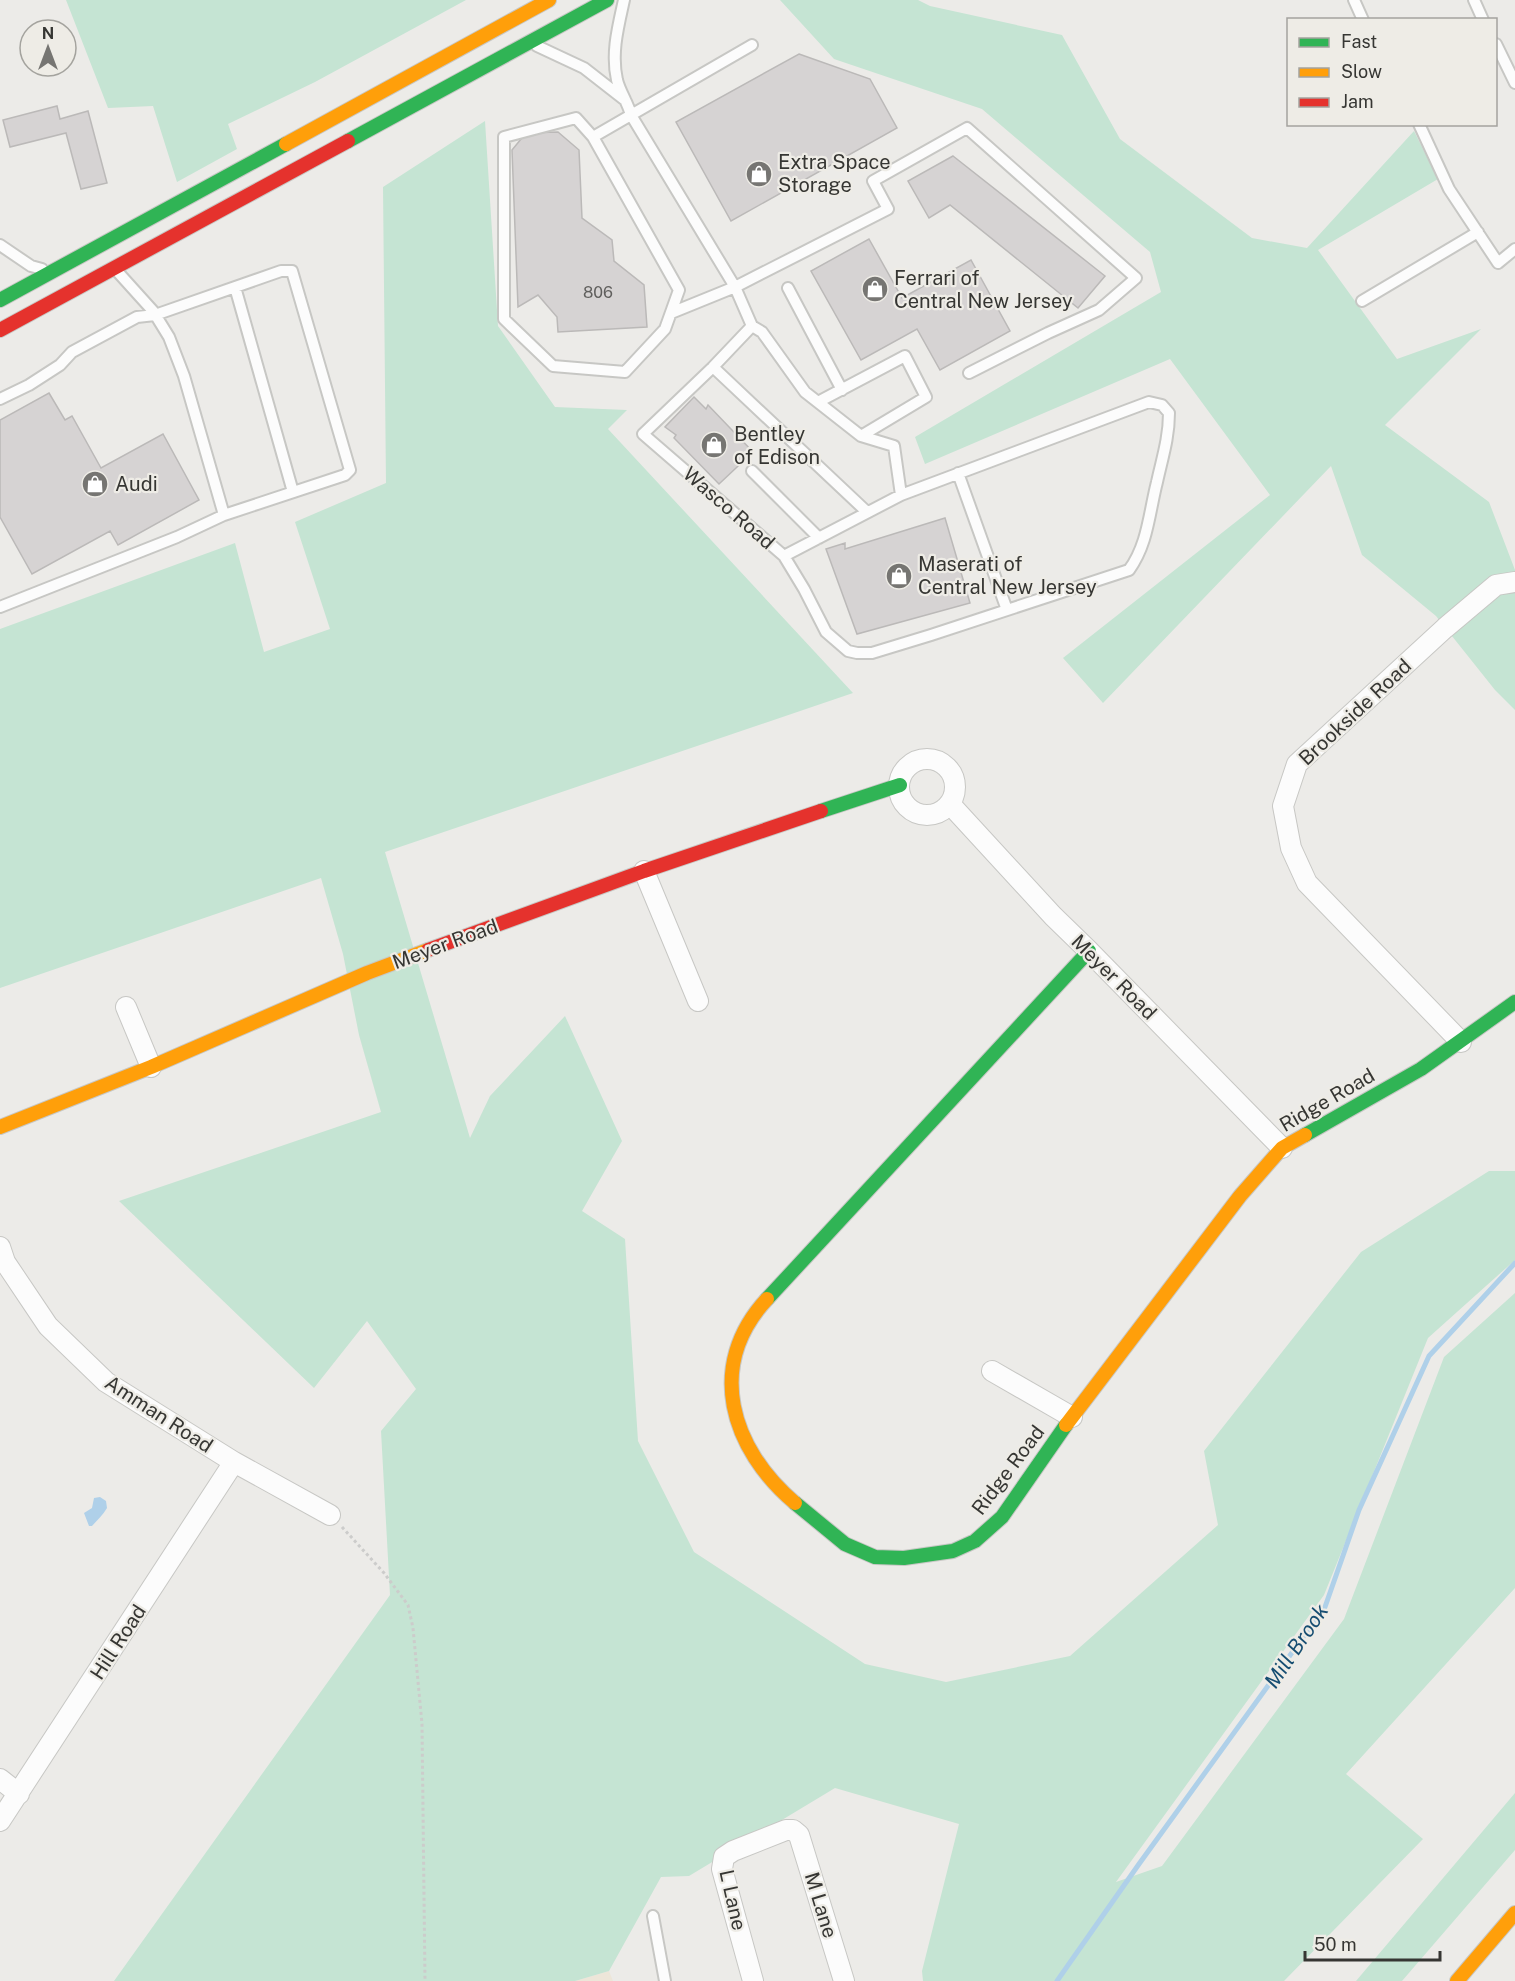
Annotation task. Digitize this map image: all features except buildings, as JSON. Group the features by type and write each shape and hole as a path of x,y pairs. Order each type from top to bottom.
{"main road":[{"path":"0,300 549,0"},
{"path":"0,330 607,0"},
{"name":"Meyer Road","path":"0,1127 151,1067 367,973 644,871 900,785"},
{"name":"Ridge Road","path":"1089,951 753,1314 738,1344 731,1372 732,1405 742,1436 753,1457 779,1489 845,1544 875,1557 904,1558 953,1551 975,1541 1002,1517 1072,1417 1240,1196 1282,1148 1420,1069 1515,1002"},
{"path":"1457,1981 1515,1913"}],"street":[{"name":"Brookside Road","path":"1461,1042 1307,883 1292,849 1284,806 1297,764 1462,613 1496,585 1515,582"},
{"path":"933,760 949,769 956,786 950,804 936,814 918,814 904,802 900,785 902,776 915,763 933,760"},
{"name":"Meyer Road","path":"950,804 1053,916 1282,1148"},
{"path":"644,871 698,1001"},
{"path":"126,1007 151,1067"},
{"name":"Amman Road","path":"0,1247 5,1262 48,1326 106,1382 234,1462 330,1515"},
{"path":"992,1371 1072,1417"},
{"name":"Hill Road","path":"0,1821 234,1462"},
{"path":"0,1779 19,1794"},
{"name":"L Lane","path":"753,1981 723,1869 724,1857 733,1851 786,1830 794,1830"},
{"name":"M Lane","path":"794,1830 799,1835 844,1981"}],"lane":[{"path":"624,0 614,48 618,81 632,115 735,287 752,326 762,332 805,392 861,436 894,446 901,495"},
{"path":"1354,0 1362,18"},
{"path":"1474,0 1482,18"},
{"path":"530,42 584,68 628,102"},
{"path":"593,137 752,45"},
{"path":"1497,46 1515,83"},
{"path":"576,118 593,137 679,290 665,329 625,372 553,366 504,319 504,137 576,118"},
{"path":"1420,126 1449,189 1498,263 1515,249"},
{"path":"671,313 735,287 888,209 873,181 967,128 1136,278 1099,310 1048,333 969,374"},
{"path":"1362,301 1478,232"},
{"path":"0,245 31,266 51,272"},
{"path":"114,268 155,315 168,337 184,376 224,515"},
{"path":"0,399 60,365 72,352 137,316 155,315 281,271 292,271 350,470 345,476 224,515 177,537 0,607"},
{"path":"235,287 293,492"},
{"path":"788,288 842,390"},
{"name":"Wasco Road","path":"752,326 643,434 784,556 901,495 1149,402 1162,405 1169,413 1164,459 1144,543 1129,570 1007,610"},
{"path":"818,402 905,356 926,397 861,436"},
{"path":"713,367 867,512"},
{"path":"752,471 819,538"},
{"path":"784,556 826,632 848,651 872,652 1007,610 958,473"},
{"path":"653,1916 665,1981"}],"path":[{"path":"330,1515 384,1573 408,1605 422,1724 425,1981"}],"shaded area":[{"path":"609,1971 613,1981 575,1981"}],"green space":[{"path":"66,0 466,0 315,82 228,124 237,149 177,182 153,106 108,108 78,31 78,18 73,18"},
{"path":"780,0 918,0 930,6 1062,35 1120,139 1252,238 1307,248 1414,131 1438,179 1318,250 1397,359 1481,329 1385,425 1489,502 1515,570 1515,710 1495,690 1436,616 1362,555 1331,466 1103,703 1063,658 1270,495 1170,359 925,464 915,437 1161,292 1150,252 982,109 834,59"},
{"path":"485,121 498,326 555,407 627,410 608,429 853,693 385,852 470,1138 490,1096 565,1016 622,1141 582,1211 625,1239 638,1441 694,1552 865,1664 946,1682 1070,1656 1218,1525 1204,1451 1361,1252 1489,1171 1515,1171 1515,1260 1428,1338 1324,1595 1116,1882 1162,1866 1344,1619 1444,1357 1515,1293 1515,1588 1346,1774 1423,1839 1284,1981 923,1981 922,1971 959,1824 835,1788 689,1876 661,1877 609,1971 575,1981 114,1981 390,1595 381,1431 416,1389 367,1321 314,1388 119,1201 381,1112 359,1035 343,954 321,878 0,988 0,629 235,543 264,652 330,629 295,522 386,483 383,187"},
{"path":"1515,1793 1515,1850 1402,1981 1356,1981"}],"water":[{"path":"100,1497 106,1501 107,1508 92,1526 89,1526 84,1513 92,1508 94,1498"}],"waterway":[{"name":"Mill Brook","path":"1057,1981 1325,1607 1359,1510 1429,1356 1515,1263"}],"traffic: fast":[{"path":"348,141 607,0"},
{"path":"0,300 286,144"},
{"path":"821,811 900,785"},
{"path":"767,1299 1089,951"},
{"path":"1305,1135 1421,1069 1515,1002"},
{"path":"795,1503 845,1544 875,1557 904,1558 953,1551 975,1541 1002,1517 1066,1425"}],"traffic: slow":[{"path":"286,144 549,0"},
{"path":"0,1127 151,1067 367,973 428,950"},
{"path":"1066,1425 1240,1196 1282,1148 1305,1135"},
{"path":"767,1299 748,1325 736,1352 732,1379 734,1406 742,1432 755,1458 773,1481 795,1503"},
{"path":"1457,1981 1515,1913"}],"traffic: jam":[{"path":"0,330 348,141"},
{"path":"428,950 644,871 821,811"}],"place":[{"name":"Extra Space Storage","path":"759,174"},
{"name":"Ferrari of Central New Jersey","path":"875,289"},
{"name":"Bentley of Edison","path":"714,445"},
{"name":"Audi","path":"95,484"},
{"name":"Maserati of Central New Jersey","path":"899,576"}]}
